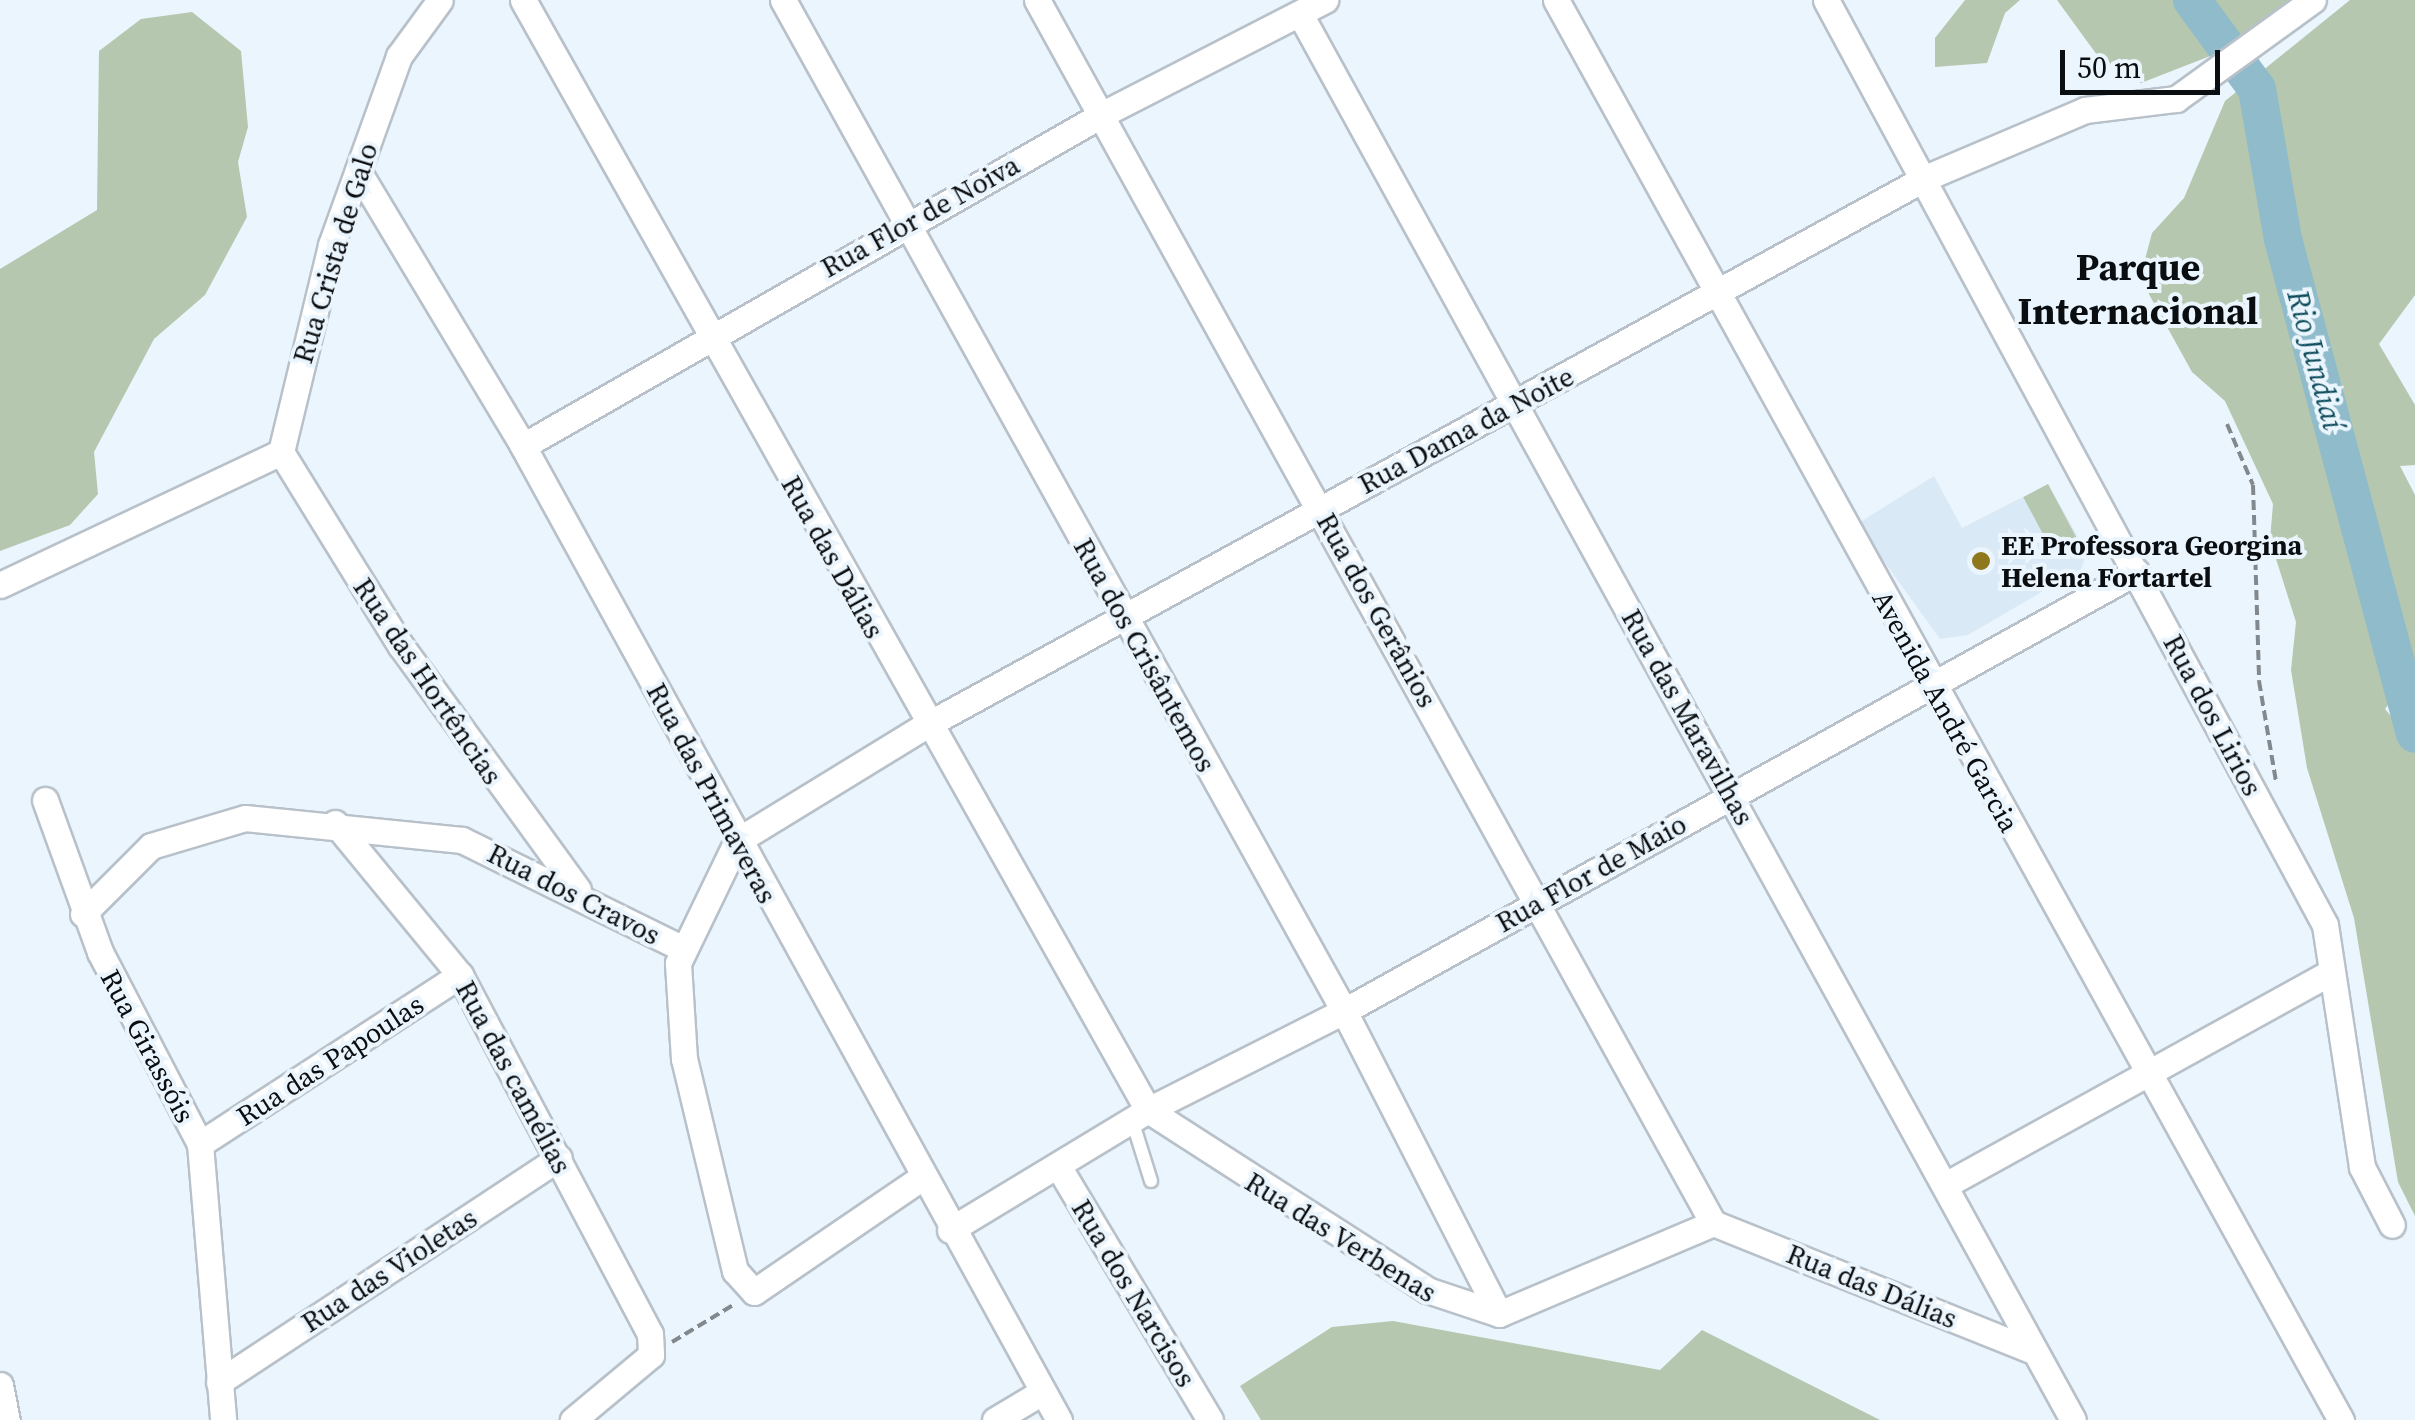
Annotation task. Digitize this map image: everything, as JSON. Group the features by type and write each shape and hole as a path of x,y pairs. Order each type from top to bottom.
{"street":[{"name":"Rua Crista de Galo","path":"280,452 310,315 358,170 399,56 440,0"},
{"name":"Rua das Dálias","path":"523,0 1140,1115"},
{"name":"Rua dos Crisântemos","path":"783,0 1344,1011 1498,1314"},
{"name":"Rua dos Gerânios","path":"1037,0 1713,1222"},
{"name":"Rua Flor de Noiva","path":"524,446 711,334 1103,114 1325,0"},
{"name":"Avenida André Garcia","path":"1556,0 2145,1076 2341,1420"},
{"name":"Rua dos Lirios","path":"1826,0 2324,926 2345,1079 2362,1167 2392,1225"},
{"name":"Rua Dama da Noite","path":"678,947 738,842 925,726 1716,296 1924,178 2085,110 2176,99 2225,72 2313,0"},
{"name":"Rua das Maravilhas","path":"1300,14 1949,1182 2031,1350 2073,1420"},
{"name":"Rua das Primaveras","path":"358,170 524,446 921,1178 1059,1420"},
{"path":"0,584 280,452"},
{"name":"Rua das Hortências","path":"280,452 412,662 588,903"},
{"name":"Rua Flor de Maio","path":"1140,1115 1344,1011 1538,900 2136,572"},
{"name":"Rua Girassóis","path":"45,800 83,914 200,1144 223,1420"},
{"name":"Rua dos Cravos","path":"83,914 172,834 245,818 335,823 462,840 678,947 684,1059 719,1232 754,1292"},
{"name":"Rua das camélias","path":"335,823 460,975 642,1315 651,1355"},
{"path":"1949,1182 2331,972"},
{"name":"Rua das Papoulas","path":"200,1144 460,975"},
{"path":"950,1230 1140,1115"},
{"name":"Rua das Verbenas","path":"1140,1115 1451,1304 1498,1314"},
{"name":"Rua das Violetas","path":"219,1382 559,1158"},
{"name":"Rua dos Narcisos","path":"1058,1166 1210,1420"},
{"path":"754,1292 921,1178"},
{"name":"Rua das Dálias","path":"1713,1222 2031,1350"},
{"path":"1498,1314 1713,1222"},
{"path":"573,1420 651,1355"},
{"path":"0,1385 7,1420"},
{"path":"996,1420 1042,1392"}],"lane":[{"path":"1140,1115 1151,1181"}],"path":[{"path":"2227,424 2253,485 2276,832"},
{"path":"651,1355 754,1292"}],"shaded area":[{"name":"EE Professora Georgina Helena Fortartel","path":"1934,476 1962,528 2048,484 2087,553 2081,569 1968,635 1940,639 1857,524"}],"green space":[{"path":"1965,0 2020,0 2005,13 1987,63 1935,67 1935,38"},
{"path":"2057,0 2295,0 2241,44 2141,83 2097,55"},
{"path":"2350,0 2415,0 2415,295 2379,344 2415,405 2415,465 2400,466 2415,495 2415,669 2385,709 2415,745 2415,1216 2398,1182 2354,918 2307,768 2291,670 2296,622 2270,540 2273,504 2225,401 2192,372 2140,278 2152,233 2184,198 2225,101"},
{"path":"192,12 241,51 248,127 238,162 247,217 205,295 154,339 94,452 98,494 70,525 0,551 0,269 97,210 99,51 141,19"},
{"path":"2048,484 2080,545 2056,558 2023,497"},
{"path":"1393,1321 1660,1370 1702,1330 1880,1420 1261,1420 1240,1386 1332,1327"}],"waterway":[{"name":"Rio Jundiaí","path":"2192,0 2257,89 2283,239 2415,734"}],"place":[{"name":"EE Professora Georgina Helena Fortartel","path":"1981,561"}],"district":[{"name":"Parque Internacional","path":"2138,290"}]}
